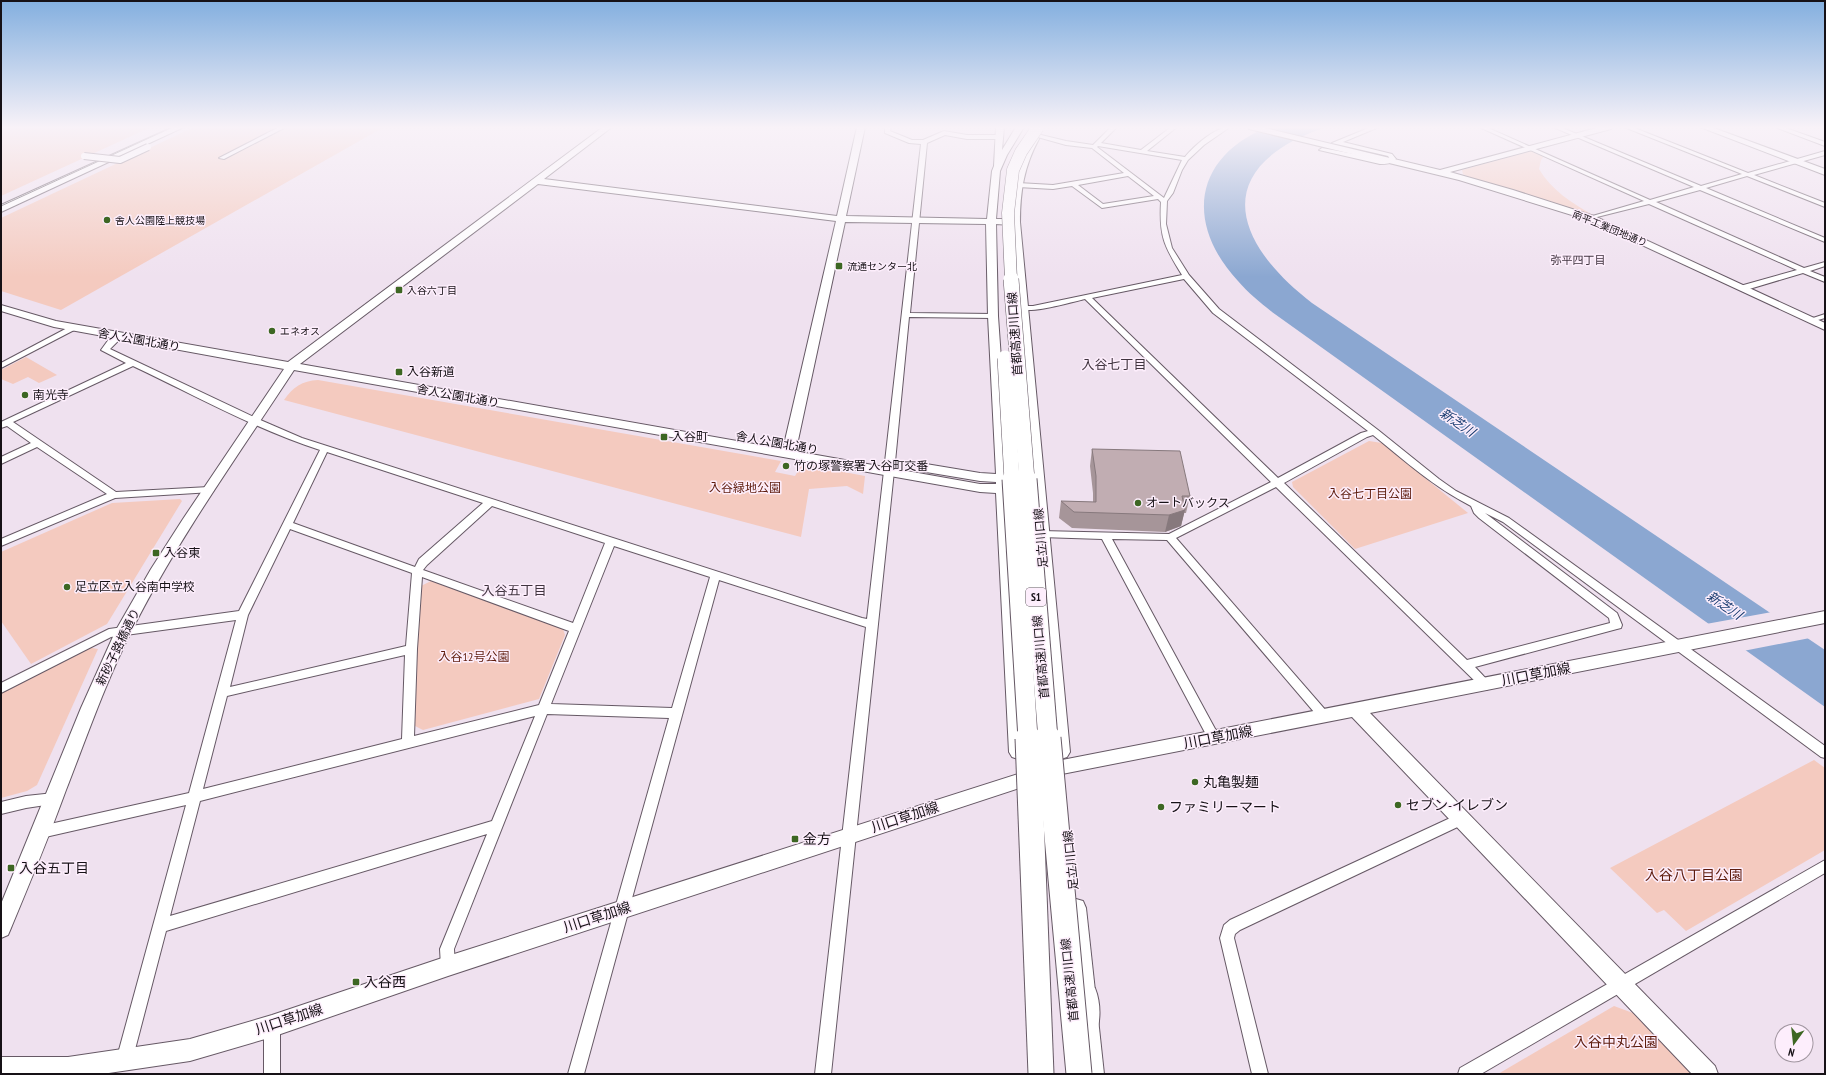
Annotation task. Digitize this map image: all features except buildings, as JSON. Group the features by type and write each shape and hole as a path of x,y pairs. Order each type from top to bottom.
{"highway":[{"name":"首都高速川口線","path":"1000,177 998,188 997,212 1031,785 1039,1074"},
{"name":"首都高速川口線","path":"1013,177 1008,220 1012,304 1051,776 1079,1074"},
{"path":"1084,1074 1085,998"},
{"path":"1027,1001 1039,1074"}],"main road":[{"path":"1,201 53,177"},
{"path":"1,209 70,177"}],"street":[{"name":"新砂子路橋通り","path":"1,928 41,832 89,708 124,630 156,573 209,490 295,363 541,177"},
{"path":"789,449 850,177"},
{"path":"824,1074 871,623 920,177"},
{"name":"足立川口線","path":"995,177 991,222 993,316 1020,781 1029,1074"},
{"name":"足立川口線","path":"1019,177 1014,222 1062,767 1093,1074"},
{"path":"1018,185 1053,187 1110,177"},
{"path":"1132,177 1162,199"},
{"path":"1072,184 1102,206 1162,199 1170,195 1176,177"},
{"name":"南平工業団地通り","path":"1455,177 1510,192 1591,218 1618,229 1825,327"},
{"path":"1595,177 1825,280"},
{"path":"1675,177 1825,240"},
{"path":"1591,218 1737,177"},
{"path":"1756,177 1825,205"},
{"path":"536,181 840,219 1014,222"},
{"path":"1162,199 1165,236 1176,262 1216,311 1231,324 1375,432 1453,493 1506,520 1687,644 1825,753"},
{"path":"1743,288 1825,264"},
{"path":"1022,308 1033,308 1186,276"},
{"path":"1087,297 1486,684"},
{"name":"舎人公園北通り","path":"1,299 83,322 295,363 889,467 980,488 1003,484 1023,490 1037,485"},
{"name":"舎人公園北通り","path":"1,308 74,328 295,363"},
{"path":"905,315 993,316"},
{"path":"1811,320 1825,316"},
{"path":"1,366 74,328"},
{"path":"119,336 112,341 105,350 255,421 325,448 716,576 862,622 871,623"},
{"path":"4,423 133,364"},
{"path":"4,423 38,443 114,495"},
{"path":"1041,534 1170,537 1364,435 1375,432"},
{"path":"1,461 38,443"},
{"path":"124,1061 243,615 325,448"},
{"path":"1,543 114,495 209,490"},
{"path":"408,742 411,649 417,571 422,562 490,502"},
{"path":"1465,665 1617,625 1613,616 1482,516 1477,511 1475,504"},
{"path":"288,525 574,628"},
{"path":"1104,535 1214,738"},
{"path":"1170,537 1324,716"},
{"path":"448,966 447,949 574,628 611,541"},
{"path":"576,1074 676,713 716,576"},
{"path":"1,688 92,640 110,633 243,615"},
{"name":"川口草加線","path":"1,1068 68,1068 124,1061 190,1050 272,1026 448,966 1062,767 1821,618"},
{"path":"222,693 411,649"},
{"path":"41,832 195,797 542,708 676,713"},
{"path":"1356,710 1707,1074"},
{"path":"1,808 26,802 54,799"},
{"path":"1260,1074 1227,938 1229,930 1235,924 1461,819"},
{"path":"160,926 497,825"},
{"path":"1466,1074 1825,866"},
{"path":"272,1026 272,1074"}],"green space":[{"path":"1,177 42,177 1,196"},
{"name":"舎人公園陸上競技場","path":"88,177 295,177 61,310 1,291 1,218"},
{"path":"1469,177 1544,177 1556,190 1570,201 1593,215 1589,216"},
{"path":"26,357 57,375 39,383 28,377 13,384 1,379 1,370"},
{"name":"入谷緑地公園","path":"318,380 781,461 775,472 795,476 802,464 865,476 863,494 847,486 809,489 801,537 284,400 294,388 303,383"},
{"name":"入谷七丁目公園","path":"1369,441 1382,443 1468,513 1355,549 1293,487 1292,482"},
{"name":"足立区立入谷南中学校","path":"180,499 182,501 107,624 31,664 1,621 1,552 112,503"},
{"name":"入谷12号公園","path":"431,581 563,629 565,635 539,699 423,730 415,726 419,587"},
{"path":"87,647 98,649 37,785 27,791 1,798 1,693"},
{"name":"入谷八丁目公園","path":"1814,760 1825,768 1825,850 1686,931 1664,910 1657,913 1610,868"},
{"name":"入谷中丸公園","path":"1614,1006 1633,1013 1692,1074 1498,1074"}],"water":[{"name":"新芝川","path":"1211,177 1253,177 1249,183 1245,206 1250,230 1263,254 1284,279 1312,303 1825,650 1825,707 1272,312 1242,285 1221,259 1210,237 1204,215 1205,194"}],"pier":[{"path":"1772,612 1810,638 1743,651 1706,624"}],"tram line":[{"path":"1,206 64,177"}],"place":[{"name":"舎人公園陸上競技場","path":"107,220"},
{"name":"流通センター北","path":"839,266"},
{"name":"入谷六丁目","path":"399,290"},
{"name":"エネオス","path":"272,331"},
{"name":"入谷新道","path":"399,372"},
{"name":"南光寺","path":"25,395"},
{"name":"入谷町","path":"664,437"},
{"name":"竹の塚警察署 入谷町交番","path":"786,466"},
{"name":"オートバックス","path":"1138,503"},
{"name":"入谷東","path":"156,553"},
{"name":"足立区立入谷南中学校","path":"67,587"},
{"name":"丸亀製麺","path":"1195,782"},
{"name":"セブン-イレブン","path":"1398,805"},
{"name":"ファミリーマート","path":"1161,807"},
{"name":"金方","path":"795,839"},
{"name":"入谷五丁目","path":"11,868"},
{"name":"入谷西","path":"356,982"}],"district":[{"name":"弥平四丁目","path":"1578,260"},
{"name":"入谷七丁目","path":"1114,364"},
{"name":"入谷五丁目","path":"514,590"}]}
